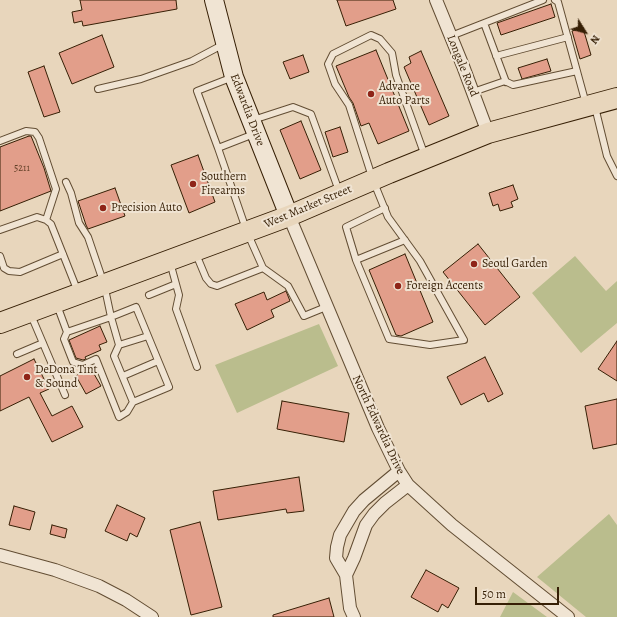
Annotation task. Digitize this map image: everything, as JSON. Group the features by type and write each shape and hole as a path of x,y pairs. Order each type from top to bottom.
{"main road":[{"name":"Edwardia Drive","path":"214,0 234,77 289,216"},
{"name":"West Market Street","path":"0,323 289,216 488,133 617,98"}],"street":[{"name":"Longale Road","path":"436,0 488,133"},
{"name":"North Edwardia Drive","path":"289,216 378,428 399,471 408,485 452,525 568,617"},
{"path":"354,617 350,608 346,575 336,558 340,535 354,511 364,500 399,471"},
{"path":"346,575 366,525 385,503 408,485"},
{"path":"0,555 55,570 100,586 126,600 152,617"}],"lane":[{"path":"451,36 543,0"},
{"path":"556,0 558,2 577,71 607,156 617,176"},
{"path":"484,23 506,82 512,85 577,71"},
{"path":"385,208 346,227 356,260 389,339 430,345 464,340 420,260 388,217 385,208 373,180 349,105 335,84 328,64 333,54 371,35 380,38 392,52 396,75 426,158"},
{"path":"496,56 568,37"},
{"path":"98,89 141,79 192,61 225,43"},
{"path":"234,77 197,91 247,232 264,268 288,286 304,316 326,307"},
{"path":"473,92 506,82"},
{"path":"218,148 253,127 293,107 311,114 340,194"},
{"path":"0,140 26,130 35,132 39,138 56,189 46,220"},
{"path":"66,182 71,193 79,223 88,237 104,284 119,345 114,356 133,402"},
{"path":"0,230 37,217 46,220 51,224 78,294"},
{"path":"356,260 405,240"},
{"path":"194,251 206,278 211,284 217,286 264,268"},
{"path":"0,256 4,268 9,271 20,272 63,254"},
{"path":"169,261 180,295 176,309 197,367"},
{"path":"149,295 176,284"},
{"path":"56,302 68,332"},
{"path":"136,307 169,387 133,402 127,412 119,417 96,359 83,365 73,362 64,339 68,332 111,317 136,307"},
{"path":"29,312 65,395"},
{"path":"119,345 148,336"},
{"path":"17,354 43,343"},
{"path":"123,376 158,361"}],"green space":[{"path":"575,256 606,291 617,281 617,323 581,353 532,293"},
{"path":"319,324 338,366 237,413 215,365"},
{"path":"609,514 617,525 617,617 586,617 537,577"},
{"path":"513,592 547,617 500,617"}],"building":[{"path":"80,0 176,0 177,9 83,26 82,21 74,23 72,12 82,10"},
{"path":"337,0 393,0 396,9 346,26"},
{"path":"551,4 555,17 501,35 497,23"},
{"path":"583,28 591,55 580,59 572,31"},
{"path":"102,35 114,67 72,84 59,53"},
{"name":"Advance Auto Parts","path":"376,50 409,131 378,144 369,123 361,126 353,103 336,66"},
{"path":"421,51 449,116 429,125 404,67 411,63 409,57"},
{"path":"303,55 309,72 290,79 283,62"},
{"path":"547,59 551,71 522,79 518,68"},
{"path":"44,66 60,112 44,117 28,72"},
{"path":"301,121 321,170 300,179 280,130"},
{"path":"340,127 348,152 333,157 325,132"},
{"path":"31,136 44,168 51,191 0,211 0,147"},
{"name":"Southern Firearms","path":"198,155 215,202 189,213 171,165"},
{"path":"513,185 518,199 511,202 513,207 500,211 498,204 493,206 489,193"},
{"path":"115,188 125,216 88,229 78,201"},
{"path":"478,244 520,297 485,325 443,272"},
{"path":"405,254 433,322 401,336 396,335 369,270"},
{"path":"286,291 290,301 271,310 274,317 247,330 235,304 264,292 267,300"},
{"path":"100,326 107,342 99,345 101,350 85,357 86,359 83,360 76,358 69,340"},
{"path":"617,341 617,381 598,369"},
{"path":"485,357 503,394 488,402 484,393 461,405 447,377"},
{"path":"34,359 49,389 40,393 52,416 72,406 83,427 52,442 29,397 0,411 0,376"},
{"path":"90,367 101,386 86,394 76,376 81,372 80,369"},
{"path":"617,399 617,444 593,449 585,406"},
{"path":"282,401 349,413 344,442 277,429"},
{"path":"299,477 304,511 287,513 286,509 218,520 213,491"},
{"path":"117,505 145,518 137,537 130,533 127,541 105,531"},
{"path":"14,506 35,512 30,530 9,525"},
{"path":"200,522 222,607 191,615 170,530"},
{"path":"52,525 67,529 65,538 50,534"},
{"path":"426,570 459,588 448,608 442,604 438,612 411,597"},
{"path":"329,598 334,617 273,617 273,615"}],"place":[{"name":"Advance Auto Parts","path":"371,94"},
{"name":"Southern Firearms","path":"193,184"},
{"name":"Precision Auto","path":"103,208"},
{"name":"Seoul Garden","path":"474,264"},
{"name":"Foreign Accents","path":"398,286"},
{"name":"DeDona Tint & Sound","path":"27,377"}]}
